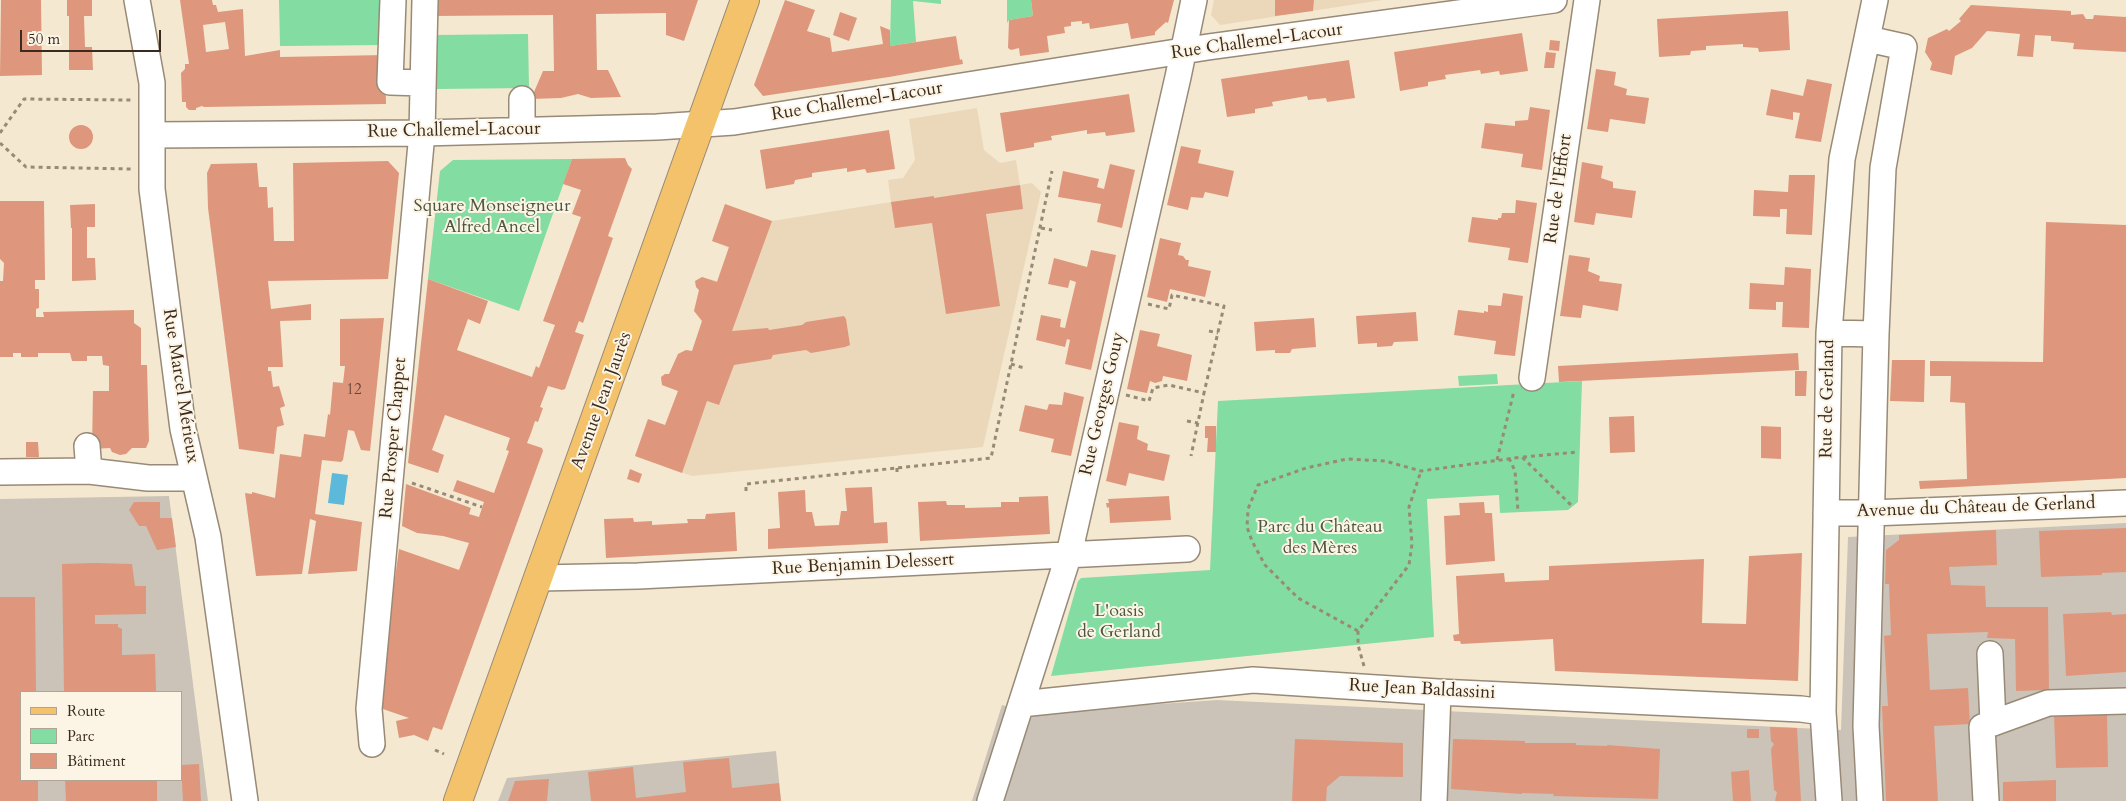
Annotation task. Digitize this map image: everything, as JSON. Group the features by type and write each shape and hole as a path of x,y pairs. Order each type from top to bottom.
{"main road":[{"name":"Avenue Jean Jaurès","path":"458,801 745,0"}],"street":[{"name":"Rue Marcel Mérieux","path":"137,0 152,83 154,198 183,429 208,537 245,801"},
{"path":"392,0 390,82 423,83"},
{"name":"Rue Prosper Chappet","path":"372,744 369,708 422,133 425,0"},
{"name":"Rue Georges Gouy","path":"990,801 1069,554 1194,0"},
{"name":"Rue Challemel-Lacour","path":"153,135 422,133 657,127 734,122 1208,47 1554,0"},
{"name":"Rue de l'Effort","path":"1524,382 1587,0"},
{"name":"Rue de Gerland","path":"1829,801 1823,712 1829,333 1842,159 1875,0"},
{"path":"1868,39 1904,47 1883,168 1876,334 1866,726 1870,801"},
{"path":"522,99 522,130"},
{"path":"1829,333 1876,334"},
{"path":"87,446 89,470"},
{"path":"0,472 89,470 147,478 194,478"},
{"path":"0,489 99,486 147,478"},
{"name":"Avenue du Château de Gerland","path":"1826,513 1871,513 2126,502"},
{"name":"Rue Benjamin Delessert","path":"539,578 638,576 1187,549"},
{"path":"1990,654 1993,723"},
{"name":"Rue Jean Baldassini","path":"1021,704 1253,680 1438,692 1792,708 1823,712"},
{"path":"1434,801 1438,692"},
{"path":"1986,801 1982,727 2048,703 2126,701"}],"path":[{"path":"0,132 24,99 152,101"},
{"path":"0,142 26,166 152,169"},
{"path":"746,491 746,484 991,458 1052,172"},
{"path":"1041,228 1052,230"},
{"path":"1143,303 1169,309 1172,294 1224,306 1191,456"},
{"path":"1209,331 1218,333"},
{"path":"1011,364 1024,368"},
{"path":"1496,460 1524,382"},
{"path":"1123,394 1149,400 1154,388 1168,385 1204,393"},
{"path":"1187,421 1198,423"},
{"path":"1358,631 1298,598 1265,565 1247,527 1248,509 1258,485 1306,468 1347,459 1385,461 1421,471 1509,458 1578,452"},
{"path":"1522,457 1571,505"},
{"path":"1509,458 1515,472 1518,511"},
{"path":"896,468 897,476"},
{"path":"1365,669 1358,645 1358,631 1409,565 1412,544 1409,506 1421,471"},
{"path":"391,475 482,507"},
{"path":"435,750 444,754"}],"shaded area":[{"path":"1214,0 1383,0 1220,25 1211,15"},
{"path":"977,108 984,150 1000,163 1016,160 1020,185 1032,183 1041,192 983,447 692,476 635,456 648,419 665,425 678,391 662,385 661,377 669,374 678,354 686,350 692,351 702,321 694,311 699,290 696,287 695,281 702,277 717,281 729,248 712,241 725,204 772,221 891,202 888,180 903,178 915,160 909,119"},
{"path":"169,496 208,801 0,801 0,499"},
{"path":"2126,523 2126,801 972,801 1002,705 1032,713 1217,700 1841,730 1848,537"},
{"path":"776,751 781,801 498,801 507,778"}],"green space":[{"path":"279,0 389,0 387,45 280,46"},
{"path":"891,0 941,0 941,4 913,1 916,42 890,46"},
{"path":"1007,0 1031,0 1033,16 1009,20 1007,23"},
{"path":"528,34 529,88 436,89 435,35"},
{"name":"Square Monseigneur Alfred Ancel","path":"572,159 519,311 428,279 440,171 453,160"},
{"path":"1497,374 1498,384 1459,386 1458,376"},
{"name":"Parc du Château des Mères","path":"1582,381 1578,502 1568,510 1500,513 1499,495 1427,499 1434,637 1051,676 1078,581 1081,578 1210,570 1218,401"}],"water":[{"path":"332,473 348,475 344,505 328,503"}],"building":[{"path":"1,0 41,0 42,75 0,76"},
{"path":"67,0 92,0 92,16 84,16 85,47 92,47 93,70 69,70 69,16 67,16"},
{"path":"180,0 212,0 218,12 243,9 245,56 280,50 280,57 385,55 386,104 202,106 196,108 196,110 189,110 186,107 186,102 182,102 181,73 185,69 185,64 189,64","holes":["225,22 229,49 206,52 203,25"]},
{"path":"433,0 698,0 684,41 666,35 666,13 596,14 597,70 608,70 621,97 591,98 578,94 561,98 531,99 543,71 554,71 553,15 434,16"},
{"path":"785,0 815,10 807,31 830,38 832,52 883,44 880,26 890,30 890,46 956,36 960,60 962,59 963,64 763,96 754,85"},
{"path":"1031,0 1174,0 1168,23 1166,22 1155,32 1155,35 1131,39 1128,23 1090,29 1089,23 1082,24 1082,21 1071,22 1071,26 1064,27 1065,33 1047,36 1049,52 1020,56 1019,48 1011,50 1008,48 1009,20 1033,16"},
{"path":"1275,0 1314,0 1313,11 1275,16"},
{"path":"1971,5 2071,11 2071,15 2083,14 2086,19 2093,19 2094,15 2126,17 2126,52 2073,49 2074,43 2051,41 2051,36 2035,35 2033,57 2017,56 2020,34 1987,31 1972,48 1955,56 1952,75 1930,70 1932,63 1925,52 1928,38 1947,29 1949,31 1961,21 1959,19"},
{"path":"1788,11 1790,50 1759,52 1758,48 1743,47 1743,44 1706,46 1706,50 1691,51 1690,55 1659,57 1657,19"},
{"path":"840,12 857,18 849,41 833,35"},
{"path":"1522,33 1528,71 1500,75 1499,71 1481,74 1480,70 1445,75 1446,79 1428,82 1428,86 1400,91 1394,52"},
{"path":"1550,40 1560,41 1559,51 1549,50"},
{"path":"1546,52 1556,53 1554,68 1544,68"},
{"path":"1349,60 1355,98 1327,102 1326,98 1308,100 1307,96 1272,102 1273,106 1255,109 1255,113 1227,117 1221,79"},
{"path":"1596,69 1616,72 1614,85 1627,89 1626,95 1649,98 1645,124 1610,119 1608,132 1587,129"},
{"path":"1807,79 1832,84 1821,142 1795,138 1800,113 1793,112 1793,120 1766,115 1771,89 1803,96"},
{"path":"1129,94 1135,132 1106,136 1105,132 1087,134 1087,130 1051,136 1052,140 1034,143 1034,147 1006,152 1000,113"},
{"path":"1530,107 1550,110 1542,170 1521,167 1523,154 1481,148 1485,123 1515,126 1515,121 1528,120"},
{"path":"81,125 89,129 93,137 89,145 81,149 73,145 69,137 73,129"},
{"path":"889,130 895,169 867,173 865,169 847,172 847,168 812,173 812,177 795,180 794,184 766,189 760,150"},
{"path":"1181,146 1201,150 1198,163 1234,171 1228,197 1205,192 1203,198 1191,197 1188,210 1167,205"},
{"path":"625,158 632,169 608,236 613,238 583,323 579,321 575,332 584,335 565,389 562,390 548,386 540,407 543,408 538,422 535,421 527,443 542,448 543,451 442,730 433,727 428,741 414,735 399,738 396,721 409,718 377,707 399,549 459,570 469,543 443,536 417,533 402,526 406,484 471,508 469,514 479,517 484,502 453,491 457,480 494,493 509,451 506,450 510,438 445,415 432,450 444,455 438,473 408,463 428,279 488,301 480,324 468,319 457,350 532,377 536,366 539,368 555,325 543,321 581,217 572,214 581,190 563,184 572,159"},
{"path":"388,161 399,173 388,279 268,281 271,309 311,304 311,320 280,321 283,367 268,367 268,371 271,371 273,387 279,386 285,406 280,408 284,425 277,427 274,454 239,449 208,208 207,173 211,164 257,163 259,187 267,187 268,208 273,207 274,241 294,241 293,163"},
{"path":"1582,162 1603,166 1601,178 1613,182 1613,188 1636,191 1632,218 1596,213 1594,225 1574,222"},
{"path":"1110,164 1135,170 1122,228 1097,222 1101,204 1058,197 1063,171 1099,179 1097,187 1104,189"},
{"path":"1789,175 1815,175 1812,235 1786,234 1787,209 1780,209 1780,217 1753,216 1754,190 1788,192"},
{"path":"1020,185 1023,209 986,214 1000,306 946,314 932,223 895,228 891,202 934,196 934,198"},
{"path":"1516,200 1537,203 1528,263 1508,260 1510,248 1468,242 1472,217 1498,220 1498,218 1501,218 1502,213 1515,213"},
{"path":"0,201 44,201 45,280 35,280 35,289 39,289 39,308 36,309 36,317 44,317 43,312 134,310 134,323 141,328 141,365 147,365 149,441 146,448 132,448 126,454 120,455 112,452 110,448 92,449 93,391 109,391 109,366 103,365 102,356 87,356 87,361 72,361 70,353 38,353 38,357 21,357 21,353 13,353 13,357 0,357 0,281 3,281 4,263 0,259"},
{"path":"95,204 95,227 87,227 87,258 95,258 96,280 72,281 70,205"},
{"path":"725,204 772,221 732,331 768,328 769,330 844,316 850,345 811,353 806,350 773,355 771,359 734,365 719,405 707,401 682,473 635,456 648,419 665,425 678,391 662,385 661,377 669,374 678,354 686,350 692,351 702,321 694,311 699,290 696,287 695,281 702,277 717,282 729,247 712,241"},
{"path":"2046,222 2126,225 2126,478 1920,489 1919,481 1967,479 1965,403 1950,402 1951,376 1930,376 1930,361 2043,362"},
{"path":"1160,238 1181,243 1178,255 1189,260 1188,266 1211,271 1205,297 1170,289 1167,302 1147,297"},
{"path":"1091,250 1116,255 1091,370 1065,364 1070,340 1067,339 1065,347 1036,340 1041,315 1061,319 1060,327 1065,328 1076,282 1070,280 1068,288 1048,284 1054,258 1087,267"},
{"path":"1569,255 1590,258 1588,271 1600,276 1599,281 1622,284 1618,311 1583,305 1581,318 1560,316"},
{"path":"1785,267 1811,269 1809,328 1782,327 1783,302 1776,302 1776,310 1749,309 1750,283 1784,285"},
{"path":"1503,293 1523,296 1515,356 1494,354 1496,341 1454,335 1458,310 1488,312 1488,305 1501,306"},
{"path":"1416,312 1418,341 1394,342 1392,346 1377,347 1377,343 1358,344 1356,316"},
{"path":"384,318 370,451 361,450 354,431 348,430 343,460 341,462 322,460 315,514 362,522 357,571 308,574 316,521 310,519 302,574 256,576 245,493 252,494 252,492 275,498 280,454 301,457 304,434 325,437 328,414 330,415 333,382 343,383 345,366 340,366 340,319"},
{"path":"1314,318 1316,347 1292,349 1290,353 1275,353 1275,350 1256,351 1254,322"},
{"path":"1140,330 1160,334 1157,346 1192,355 1187,381 1163,376 1162,381 1155,383 1150,381 1147,393 1127,389"},
{"path":"1798,353 1799,370 1559,382 1558,366"},
{"path":"1892,360 1925,360 1924,402 1890,401"},
{"path":"1795,371 1807,371 1806,396 1795,396"},
{"path":"1064,392 1084,397 1071,456 1051,452 1054,439 1019,431 1025,405 1047,410 1049,404 1062,405"},
{"path":"1634,416 1635,452 1610,453 1609,417"},
{"path":"1119,422 1139,426 1137,439 1148,444 1147,450 1170,455 1164,481 1129,473 1126,486 1106,481"},
{"path":"1205,426 1216,426 1216,452 1207,452 1208,438 1205,438"},
{"path":"1761,426 1781,427 1781,459 1761,458"},
{"path":"26,442 38,442 39,457 26,457"},
{"path":"630,469 642,474 639,483 627,479"},
{"path":"872,487 874,523 887,522 888,543 768,549 768,529 780,528 778,492 805,490 806,512 812,512 815,526 839,525 841,511 847,511 845,488"},
{"path":"1048,496 1050,534 920,541 918,502 946,501 947,505 965,505 965,508 1001,507 1001,502 1019,502 1019,497"},
{"path":"1169,496 1171,520 1110,523 1109,507 1107,508 1106,503 1109,503 1108,499"},
{"path":"134,502 160,502 160,518 172,518 176,547 157,550 146,526 139,526 129,510"},
{"path":"1484,502 1485,513 1492,513 1495,561 1446,565 1444,516 1460,515 1459,503"},
{"path":"735,512 737,551 606,558 604,519 633,518 634,522 652,521 652,525 688,523 687,519 705,519 706,514"},
{"path":"2126,528 2126,572 2102,573 2102,575 2041,577 2039,531"},
{"path":"1996,530 1997,565 1949,567 1951,585 1985,586 1986,607 2048,607 2049,690 2016,691 2015,639 1987,638 1988,632 1927,634 1930,690 1968,688 1970,724 1934,726 1938,801 1886,801 1882,706 1888,706 1884,636 1891,635 1889,584 1885,584 1886,550 1899,540 1899,535"},
{"path":"1802,553 1798,681 1555,671 1553,639 1461,644 1460,641 1454,641 1453,635 1459,634 1456,576 1504,573 1505,582 1549,580 1549,566 1704,559 1702,623 1746,624 1749,556"},
{"path":"62,564 132,564 135,586 146,586 146,614 95,615 95,624 118,624 118,627 122,629 122,655 155,654 156,691 64,691"},
{"path":"0,597 35,597 36,691 20,691 20,781 38,781 38,801 0,801"},
{"path":"2111,612 2112,615 2126,614 2126,672 2066,676 2063,614"},
{"path":"2107,714 2108,767 2056,768 2054,715"},
{"path":"1770,727 1797,728 1801,801 1775,801 1777,792 1774,790 1771,749 1774,744 1771,741"},
{"path":"1747,729 1759,729 1759,738 1747,738"},
{"path":"1295,739 1403,743 1403,777 1340,776 1327,787 1326,801 1292,801"},
{"path":"1453,739 1525,741 1525,743 1576,743 1576,745 1660,749 1658,799 1553,796 1554,794 1522,794 1451,789"},
{"path":"729,758 732,788 779,783 781,801 591,801 588,772 633,767 636,798 686,792 683,762"},
{"path":"199,764 201,801 183,801 182,765"},
{"path":"1749,770 1751,801 1733,801 1731,772"},
{"path":"549,779 547,801 508,801 515,781"},
{"path":"2056,780 2056,801 2003,801 2003,782"},
{"path":"65,781 157,781 157,801 66,801"}],"park label":[{"name":"L'oasis de Gerland","path":"1119,622"}]}
